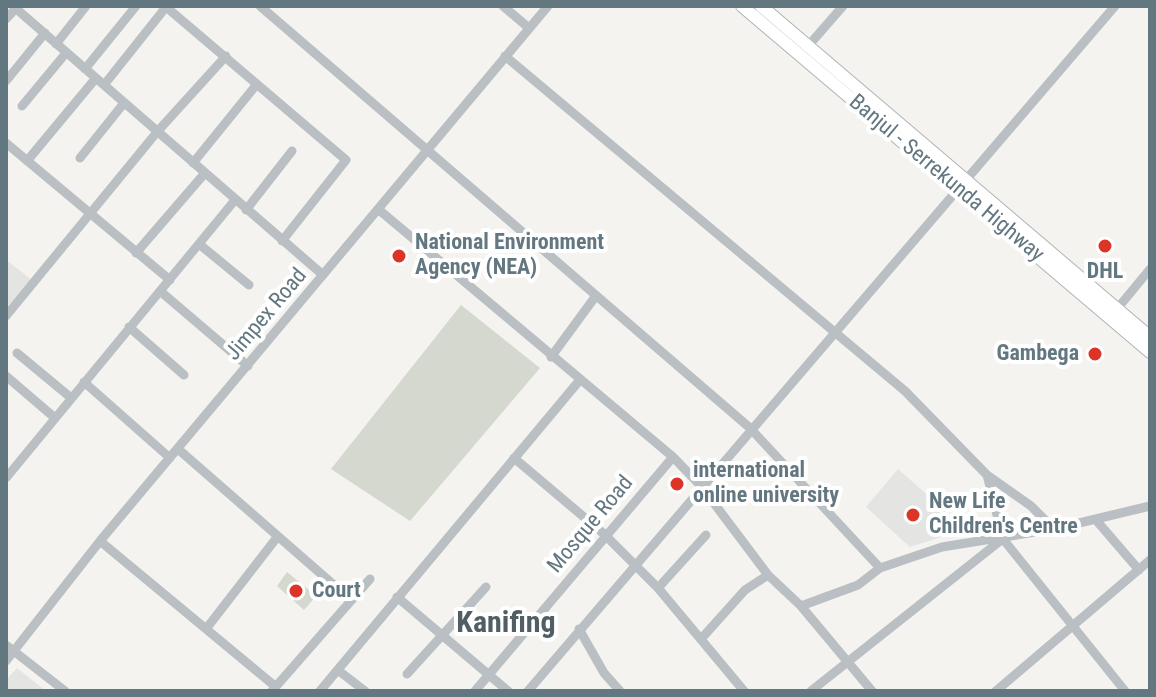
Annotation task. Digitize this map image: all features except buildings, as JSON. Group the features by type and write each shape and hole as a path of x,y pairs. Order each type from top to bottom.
{"highway":[{"name":"Banjul - Serrekunda Highway","path":"742,6 1150,337"},
{"name":"Banjul - Serrekunda Highway","path":"761,6 809,45 1150,352"}],"street":[{"path":"56,44 86,6"},
{"path":"85,69 136,6"},
{"path":"27,161 166,6 346,160 282,241"},
{"path":"260,6 750,428 880,568"},
{"path":"503,6 529,28"},
{"name":"Jimpex Road","path":"6,661 11,647 548,6"},
{"path":"809,45 843,6"},
{"path":"528,691 750,428 1115,6"},
{"path":"6,19 18,8 323,275"},
{"path":"6,81 45,33"},
{"path":"22,106 66,53"},
{"path":"6,316 157,132 226,56"},
{"path":"505,56 905,391 987,475 1031,506 1054,529"},
{"path":"193,163 257,84"},
{"path":"80,158 124,103"},
{"path":"6,143 170,280"},
{"path":"246,210 292,151"},
{"path":"136,253 205,173"},
{"path":"6,478 235,200"},
{"path":"378,209 673,457 701,486 768,575 801,606 872,691"},
{"path":"199,244 249,285"},
{"path":"1117,309 1150,269"},
{"path":"160,291 248,366"},
{"path":"551,357 595,297"},
{"path":"129,327 184,375"},
{"path":"17,353 70,397"},
{"path":"6,376 55,418"},
{"path":"320,691 579,381"},
{"path":"84,382 170,458"},
{"path":"178,449 351,600"},
{"name":"Mosque Road","path":"475,691 604,534 673,457"},
{"path":"514,458 604,534 658,588 744,691"},
{"path":"987,475 1003,539 1125,691"},
{"path":"801,606 858,585 880,568 942,547 1054,529 1150,506"},
{"path":"1096,520 1139,570"},
{"path":"658,588 706,535"},
{"path":"206,629 278,536"},
{"path":"811,691 845,661 1003,539"},
{"path":"100,541 274,689 370,579"},
{"path":"996,691 1150,560"},
{"path":"701,639 745,590 768,575"},
{"path":"407,674 486,587"},
{"path":"397,597 508,691"},
{"path":"579,629 604,673 620,691"},
{"path":"11,647 65,691"},
{"path":"339,671 365,691"}],"shaded area":[{"path":"6,260 31,279 6,308"},
{"path":"461,305 540,368 410,521 331,469"},
{"name":"New Life Children's Centre","path":"898,469 960,524 951,534 910,547 866,507"},
{"name":"Court","path":"287,572 316,596 304,610 277,586"},
{"path":"17,668 46,691 6,691 6,680"}],"place":[{"name":"DHL","path":"1105,246"},
{"name":"National Environment Agency (NEA)","path":"399,256"},
{"name":"Gambega","path":"1095,354"},
{"name":"international online university","path":"677,484"},
{"name":"New Life Children's Centre","path":"913,515"},
{"name":"Court","path":"296,591"}],"district":[{"name":"Kanifing","path":"506,624"}]}
